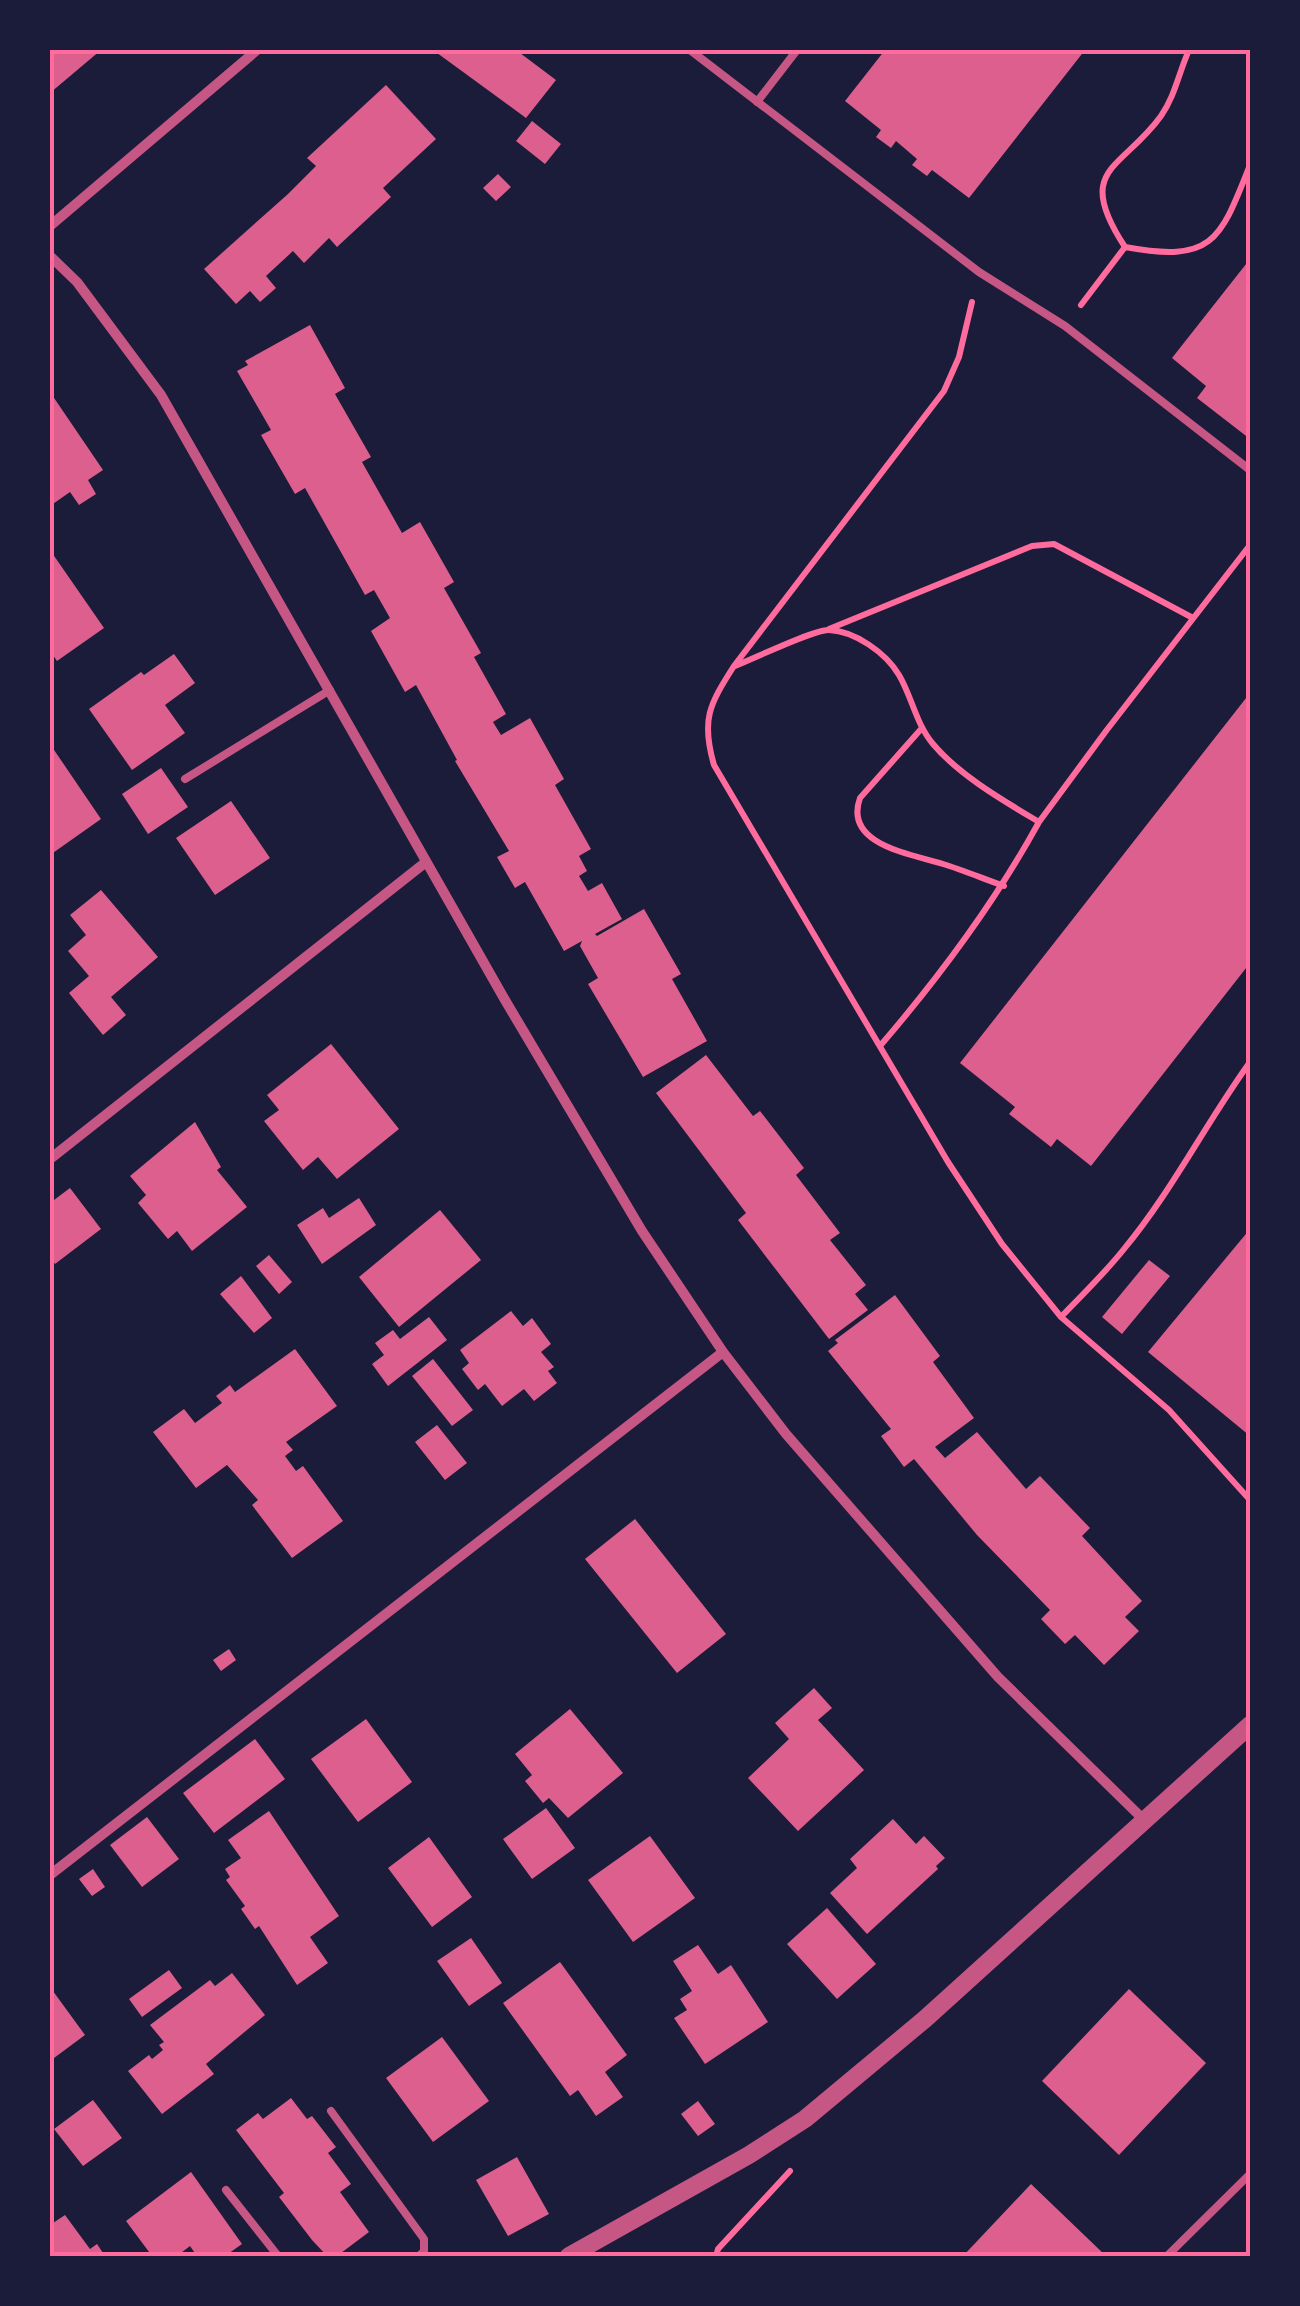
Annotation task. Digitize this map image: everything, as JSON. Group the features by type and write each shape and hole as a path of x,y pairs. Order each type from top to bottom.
{"street":[{"path":"50,226 257,50"},
{"path":"50,256 78,282 162,395 426,862 642,1231 723,1352 786,1434 998,1677 1144,1820"},
{"path":"50,1158 426,862"},
{"path":"50,1875 723,1352"},
{"path":"569,2256 805,2118 925,2019 1250,1725"}],"lane":[{"path":"690,50 978,272 1065,326 1250,470"},
{"path":"757,102 798,50"},
{"path":"184,779 330,690"},
{"path":"331,2112 424,2239 424,2251 419,2256"},
{"path":"1167,2256 1250,2174"},
{"path":"226,2190 278,2256"}],"path":[{"path":"1189,50 1161,116 1121,155 1106,176 1106,218 1124,247 1163,254 1201,246 1224,228 1250,165"},
{"path":"1065,326 1124,247"},
{"path":"978,272 959,357 944,391 712,700 706,722 714,765 980,1211 1061,1317 1169,1410 1250,1500"},
{"path":"734,666 1032,546 1054,544 1193,618"},
{"path":"880,1046 936,981 1004,886 1039,822 1250,545"},
{"path":"828,629 864,641 888,659 934,746 1007,803 1039,822"},
{"path":"922,728 860,798 855,810 858,822 866,834 890,849 1004,886"},
{"path":"1061,1317 1124,1250 1250,1062"},
{"path":"716,2256 718,2249 795,2166"}],"building":[{"path":"50,50 101,50 50,93"},
{"path":"433,50 516,50 556,80 526,118"},
{"path":"885,50 1085,50 969,198 932,170 927,176 912,165 917,159 896,141 891,148 876,137 881,130 845,101"},
{"path":"386,85 436,139 383,188 391,197 337,247 329,238 304,263 293,251 266,276 276,288 260,302 250,291 236,304 204,269 316,166 307,158"},
{"path":"532,121 561,144 545,164 516,141"},
{"path":"498,174 511,187 496,201 483,188"},
{"path":"1250,259 1250,439 1197,398 1206,386 1172,358"},
{"path":"310,325 345,388 335,394 371,457 362,462 402,533 420,522 454,582 444,588 481,653 474,657 506,714 493,722 501,735 530,718 564,779 555,785 591,849 579,856 587,871 579,876 588,891 602,883 622,919 595,934 644,909 681,974 672,979 707,1041 643,1077 588,984 598,978 580,946 582,941 564,951 525,882 515,888 497,857 509,851 455,761 416,685 405,692 371,631 390,618 374,590 365,595 305,488 295,494 261,435 271,430 237,371 248,365 245,361"},
{"path":"50,392 103,470 88,480 96,494 79,505 70,492 50,506"},
{"path":"50,550 104,628 57,661 50,651"},
{"path":"174,654 195,683 165,705 185,733 132,770 89,709"},
{"path":"1250,693 1250,963 1091,1166 1057,1139 1051,1147 1009,1114 1015,1107 960,1063"},
{"path":"50,744 101,819 50,855"},
{"path":"161,768 188,807 148,834 122,794"},
{"path":"231,801 270,858 215,895 176,838"},
{"path":"101,890 158,957 111,997 126,1015 103,1035 69,993 89,976 68,951 86,935 70,915"},
{"path":"331,1044 399,1129 337,1179 318,1157 303,1170 264,1121 279,1110 267,1095"},
{"path":"706,1055 753,1116 760,1111 804,1168 796,1175 840,1233 830,1240 866,1285 855,1294 868,1310 829,1339 738,1220 746,1213 656,1093"},
{"path":"195,1122 221,1167 217,1170 247,1207 192,1251 177,1231 168,1239 138,1203 146,1195 130,1176"},
{"path":"70,1188 101,1229 55,1264 50,1257 50,1203"},
{"path":"359,1198 376,1225 322,1264 297,1225 323,1208 329,1218"},
{"path":"440,1210 481,1260 399,1327 359,1277"},
{"path":"1250,1229 1250,1436 1148,1352"},
{"path":"269,1255 292,1282 279,1294 256,1266"},
{"path":"1149,1260 1170,1276 1122,1334 1102,1317"},
{"path":"241,1276 272,1318 254,1333 220,1294"},
{"path":"895,1295 940,1356 933,1362 974,1418 935,1447 945,1458 977,1432 1026,1489 1040,1476 1090,1528 1082,1536 1142,1601 1125,1617 1139,1631 1104,1665 1075,1635 1065,1644 1041,1619 1050,1610 977,1535 914,1459 904,1467 881,1436 891,1429 828,1351 838,1343 835,1340"},
{"path":"511,1311 523,1326 532,1318 551,1344 541,1352 554,1367 548,1371 557,1383 534,1401 524,1389 502,1406 485,1384 478,1390 462,1369 469,1363 460,1350"},
{"path":"429,1317 447,1340 388,1386 372,1364 384,1355 375,1343 393,1330 400,1339"},
{"path":"295,1349 337,1406 286,1442 293,1450 285,1456 296,1471 303,1466 343,1521 292,1558 252,1505 258,1500 227,1465 196,1488 153,1432 184,1409 195,1423 222,1403 216,1396 230,1385 235,1392"},
{"path":"433,1359 473,1410 452,1426 412,1376"},
{"path":"437,1425 467,1463 445,1480 415,1442"},
{"path":"635,1519 726,1634 677,1673 585,1559"},
{"path":"229,1649 236,1660 221,1671 213,1660"},
{"path":"814,1688 832,1708 818,1720 864,1770 798,1831 748,1778 789,1739 775,1723"},
{"path":"570,1709 623,1773 568,1818 549,1798 543,1803 525,1781 532,1775 515,1754"},
{"path":"366,1719 412,1782 358,1822 311,1759"},
{"path":"255,1739 285,1779 214,1833 183,1793"},
{"path":"546,1808 575,1848 532,1879 503,1839"},
{"path":"269,1811 339,1916 310,1937 328,1963 297,1985 259,1926 255,1929 241,1909 245,1906 226,1880 230,1877 225,1869 241,1858 228,1840"},
{"path":"147,1817 179,1859 142,1887 110,1845"},
{"path":"893,1819 916,1844 924,1836 945,1858 867,1934 830,1893 857,1868 850,1859"},
{"path":"650,1836 695,1898 633,1942 588,1880"},
{"path":"429,1837 472,1897 432,1927 388,1868"},
{"path":"93,1869 105,1887 92,1896 79,1879"},
{"path":"827,1908 876,1964 837,1999 787,1944"},
{"path":"471,1938 502,1983 469,2006 437,1961"},
{"path":"698,1945 718,1974 731,1965 768,2022 705,2064 674,2018 687,2010 680,1999 692,1991 673,1961"},
{"path":"560,1962 627,2055 605,2072 623,2097 596,2116 578,2090 570,2096 503,2003"},
{"path":"169,1970 182,1988 142,2017 129,1999"},
{"path":"232,1973 265,2015 206,2064 214,2074 162,2114 128,2071 163,2050 159,2045 164,2042 150,2025 210,1980 215,1986"},
{"path":"50,1987 85,2035 50,2061"},
{"path":"1129,1989 1206,2063 1119,2155 1042,2081"},
{"path":"442,2037 489,2101 433,2142 386,2078"},
{"path":"291,2098 307,2119 312,2116 336,2147 328,2153 351,2184 340,2192 369,2232 337,2256 327,2256 312,2240 279,2197 284,2193 236,2130 258,2113 263,2119"},
{"path":"93,2100 122,2138 83,2166 54,2129"},
{"path":"698,2101 715,2124 698,2136 681,2114"},
{"path":"517,2157 549,2214 508,2236 476,2180"},
{"path":"191,2172 242,2244 225,2256 197,2256 190,2246 177,2256 152,2256 126,2221"},
{"path":"1031,2184 1106,2256 963,2256"},
{"path":"65,2215 90,2249 97,2244 105,2256 50,2256 50,2225"}]}
